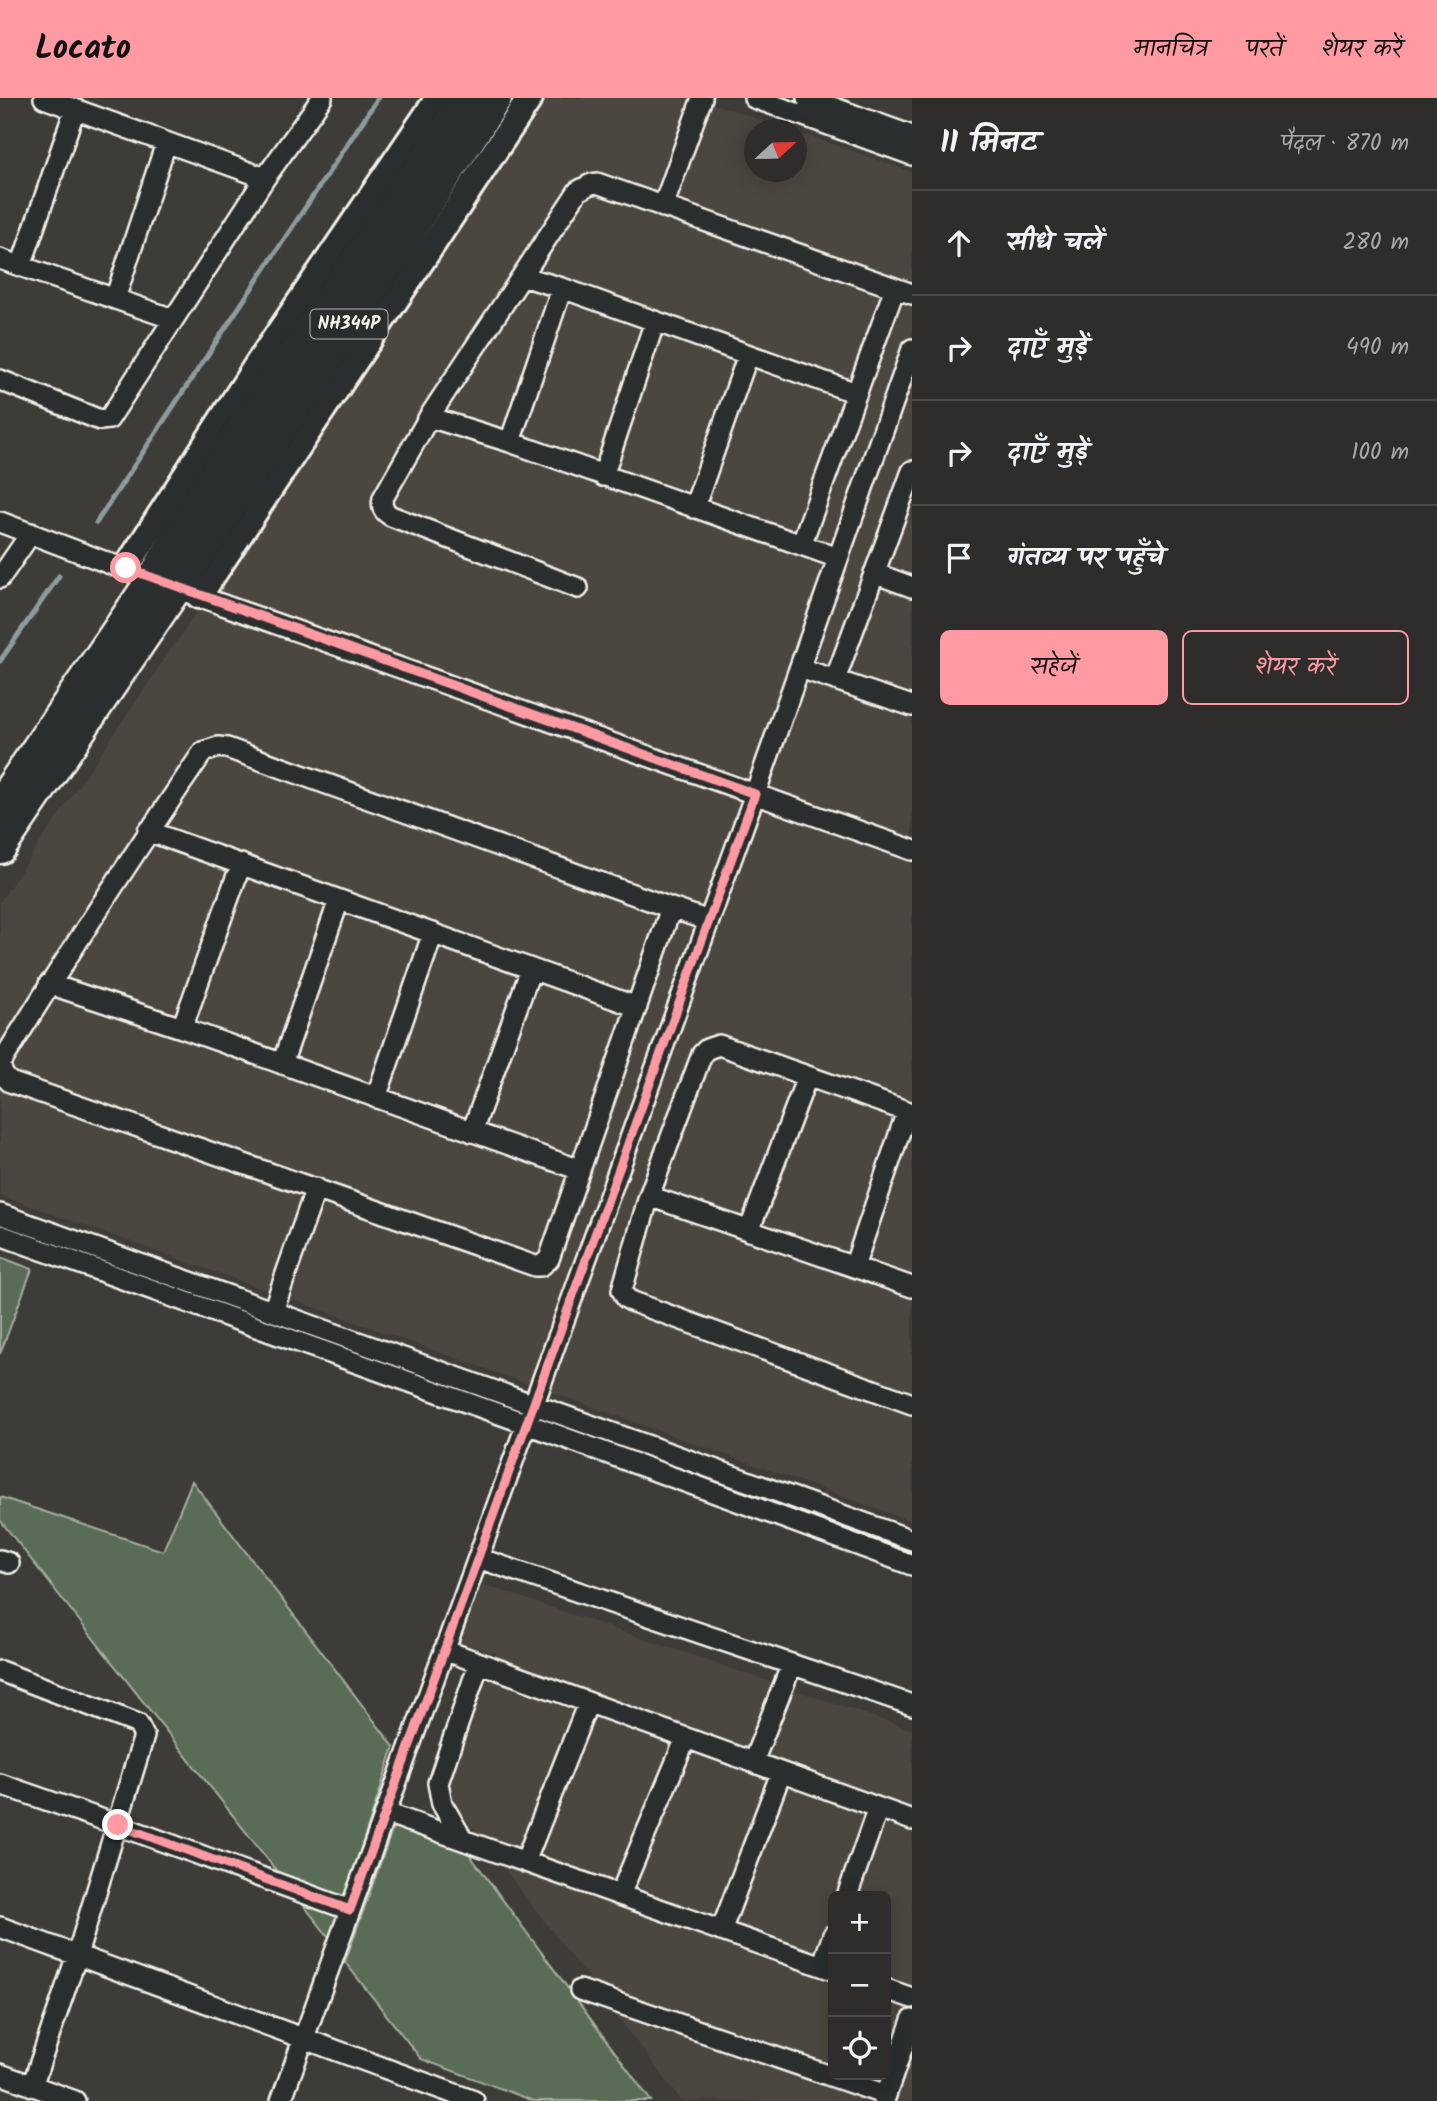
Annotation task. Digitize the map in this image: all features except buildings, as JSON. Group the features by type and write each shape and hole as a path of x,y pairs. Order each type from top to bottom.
{"highway":[{"name":"NH344P","path":"0,847 163,583 177,542 233,443 467,98"},
{"name":"NH344P","path":"0,805 163,583 495,98"}],"street":[{"path":"44,98 265,178"},
{"path":"0,380 100,420 112,416 265,178 322,98"},
{"path":"163,583 256,366 438,98"},
{"path":"163,583 530,98"},
{"path":"663,207 702,98"},
{"path":"754,98 912,155"},
{"path":"807,98 912,136"},
{"path":"21,266 75,109"},
{"path":"115,299 166,143"},
{"path":"578,588 384,512 381,505 429,417 578,191 584,186 597,184 903,291 856,393 801,545"},
{"path":"0,259 173,319"},
{"path":"522,276 856,393"},
{"path":"510,442 562,288"},
{"path":"603,476 654,321"},
{"path":"281,2101 755,794 912,349"},
{"path":"694,508 748,355"},
{"path":"429,417 510,442 838,558"},
{"path":"835,680 912,471"},
{"path":"0,522 163,583 912,850"},
{"path":"0,578 31,533"},
{"path":"874,573 912,587"},
{"path":"800,668 912,706"},
{"path":"671,908 549,1259 541,1266 10,1082 4,1077 1,1063 49,984 203,752 218,747 709,921"},
{"path":"149,831 636,1007"},
{"path":"182,1028 241,864"},
{"path":"282,1064 339,900"},
{"path":"376,1098 433,933"},
{"path":"472,1132 531,969"},
{"path":"49,984 182,1028 580,1170"},
{"path":"854,1267 909,1112 719,1045 707,1049 702,1054 649,1196 623,1281 622,1290 626,1297 646,1307 912,1404"},
{"path":"749,1231 807,1077"},
{"path":"273,1311 316,1188"},
{"path":"649,1196 912,1287"},
{"path":"0,1214 912,1540"},
{"path":"0,1235 527,1423 912,1565"},
{"path":"478,1558 912,1705"},
{"path":"444,1650 912,1821"},
{"path":"463,1840 442,1804 438,1783 479,1663"},
{"path":"752,1762 792,1664"},
{"path":"0,1671 138,1724 144,1742 77,1955 32,2086"},
{"path":"525,1862 587,1703"},
{"path":"620,1895 686,1738"},
{"path":"721,1931 781,1773"},
{"path":"0,1784 350,1910"},
{"path":"849,1891 878,1808"},
{"path":"386,1813 828,1968"},
{"path":"0,1927 474,2101"},
{"path":"580,1990 885,2098 912,2021"},
{"path":"891,1991 912,1998"},
{"path":"0,2074 75,2101"}],"shaded area":[{"path":"545,98 696,98 758,119 744,119 744,182 807,182 807,135 912,172 912,1521 0,1195 0,902"},
{"path":"479,1583 912,1730 912,2101 682,2101 447,1794 496,1653 454,1642"}],"green space":[{"path":"0,1257 32,1269 0,1354"},
{"path":"192,1481 394,1747 331,1940 0,1520 0,1497 163,1551"},
{"path":"394,1825 469,1854 651,2101 534,2101 421,2059 345,1962"}],"waterway":[{"path":"96,523 378,98"},
{"path":"0,661 59,576"}],"route":[{"path":"118,1825 350,1910 755,794 153,580 126,568"}]}
